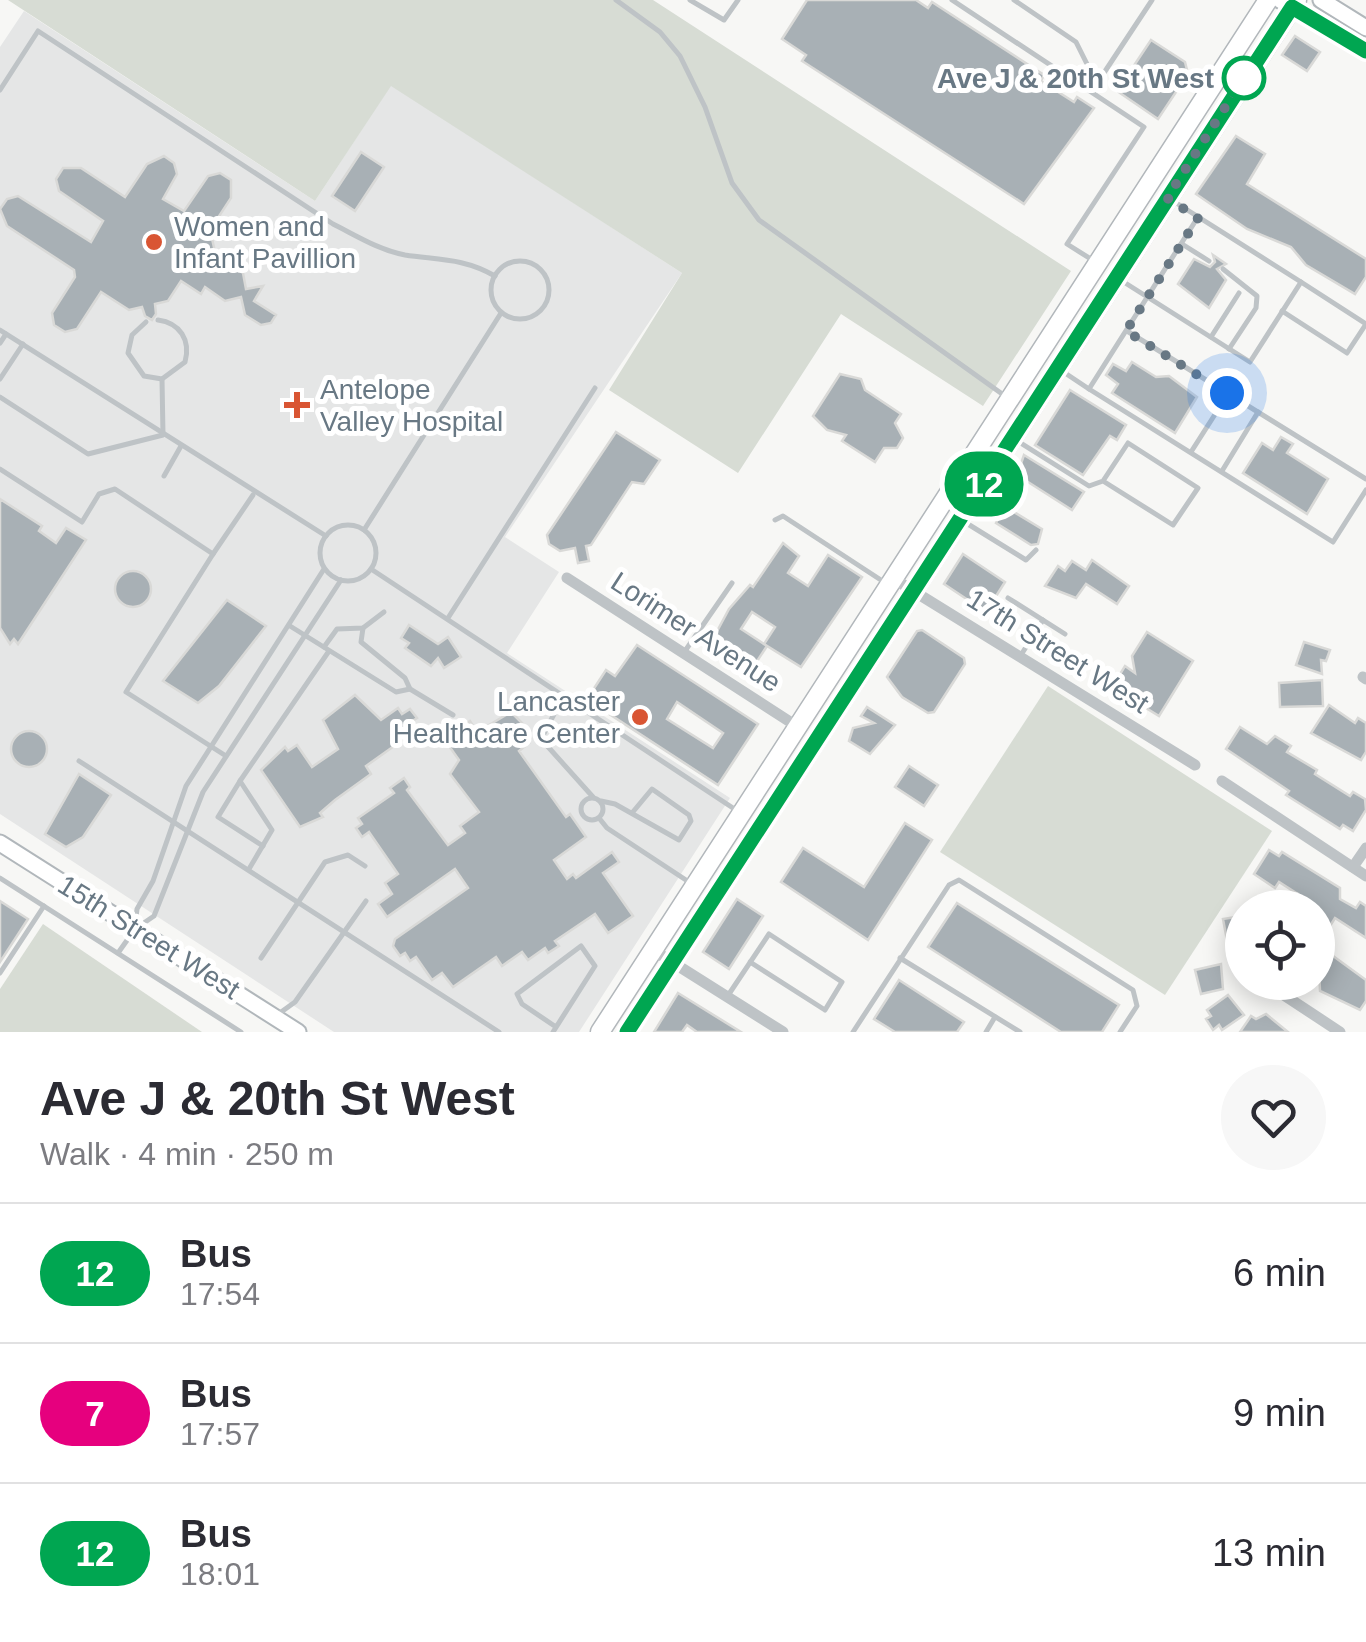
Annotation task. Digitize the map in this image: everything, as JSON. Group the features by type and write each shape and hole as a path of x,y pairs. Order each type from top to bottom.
{"main road":[{"path":"600,1032 1268,0"},
{"path":"627,1032 1117,278 1290,2"},
{"path":"1117,278 1115,258 1164,180 1163,166"},
{"path":"1063,361 1064,337 1099,283 1100,265"},
{"path":"818,741 814,721 842,678 844,656"},
{"path":"762,826 760,805 800,745 798,727"}],"street":[{"path":"1321,0 1366,28"},
{"path":"1290,2 1366,51"},
{"name":"Lorimer Avenue","path":"567,578 798,727"},
{"name":"17th Street West","path":"892,582 914,591 1195,765"},
{"path":"1222,781 1366,876"},
{"path":"1353,868 1366,848"},
{"name":"15th Street West","path":"4,849 298,1032"},
{"path":"653,950 780,1031"},
{"path":"1291,1000 1340,1032"}],"lane":[{"path":"616,0 660,32 680,56 705,107 732,183 760,220 947,350 1011,402"},
{"path":"690,0 724,20 738,0"},
{"path":"952,0 1144,127 1068,244 1100,265"},
{"path":"1014,0 1076,42 1097,84"},
{"path":"1092,92 1152,0"},
{"path":"0,90 38,32 333,224 378,248 407,255 440,255 495,276"},
{"path":"1167,198 1366,324 1347,353 1282,311"},
{"path":"1089,389 1198,218"},
{"path":"1182,243 1210,261"},
{"path":"524,262 537,267 548,284 548,298 535,315 514,319 501,312 491,296 495,276 504,266 524,262"},
{"path":"1223,270 1257,296 1256,308 1229,349"},
{"path":"1117,278 1250,362 1301,282"},
{"path":"1211,337 1239,294"},
{"path":"364,530 501,312"},
{"path":"146,322 128,344 131,362 144,376 162,379 185,362 187,342 176,326 158,320"},
{"path":"1126,331 1366,479"},
{"path":"0,343 3,332 326,536"},
{"path":"0,379 23,344"},
{"path":"1063,361 1089,389 1333,542 1366,490"},
{"path":"162,379 163,435"},
{"path":"448,618 595,388"},
{"path":"1192,452 1228,394"},
{"path":"0,397 88,454 163,435"},
{"path":"1222,471 1258,412"},
{"path":"1013,438 1089,486 1103,481 1128,443 1198,488 1173,526 1103,481"},
{"path":"164,476 181,446"},
{"path":"0,469 82,522 100,494 114,488 213,554"},
{"path":"227,756 126,692 254,494"},
{"path":"774,520 783,516 892,582"},
{"path":"961,519 1026,560 1036,550"},
{"path":"135,929 137,909 153,881 186,786 324,568 320,548 326,536 344,525 364,530 376,547 371,568 359,579 341,580 324,568"},
{"path":"371,568 742,813"},
{"path":"118,954 135,929 154,916 172,882 204,792 341,580"},
{"path":"683,653 732,583"},
{"path":"1008,598 1066,634"},
{"path":"263,846 218,817 336,628 363,628 384,612"},
{"path":"1020,658 1043,620"},
{"path":"290,626 396,692 410,688"},
{"path":"363,628 361,642 405,678 410,688 453,715"},
{"path":"563,697 540,739 593,797 632,813 679,840 691,821 690,814 652,789 632,813"},
{"path":"79,761 499,1032"},
{"path":"240,782 272,830 249,870"},
{"path":"593,797 583,801 581,812 588,820 599,818"},
{"path":"600,801 599,818 606,828 694,886"},
{"path":"261,958 325,862 348,855 365,866"},
{"name":"15th Street West","path":"0,878 241,1032"},
{"path":"853,1032 950,884 960,880 1133,990 1137,1006 1120,1032"},
{"path":"275,1017 306,987 366,900"},
{"path":"0,973 44,906"},
{"path":"727,997 750,962 770,934 842,982 825,1010 750,962"},
{"path":"581,946 595,966 554,1029 522,1004 518,994 581,946"},
{"path":"900,958 1020,1032"},
{"path":"986,1032 995,1018"}],"shaded area":[{"path":"8,0 653,0 1071,271 983,406 841,314 738,473 609,390 682,273 391,86 315,201"},
{"name":"Antelope Valley Hospital","path":"24,11 315,201 391,85 682,273 505,537 559,572 507,653 730,798 579,1032 334,1032 0,814 0,47"},
{"path":"1048,686 1272,831 1234,890 1225,890 1225,903 1165,995 940,852"},
{"path":"43,924 202,1032 0,1032 0,989"}],"building":[{"path":"807,0 916,0 928,8 932,2 1044,75 1041,81 1074,102 1077,97 1094,108 1024,204 802,61 806,55 782,39"},
{"path":"1295,36 1320,52 1307,71 1282,55"},
{"path":"1151,40 1185,62 1188,74 1158,119 1117,91"},
{"path":"1236,136 1265,154 1247,184 1366,259 1366,277 1355,294 1306,265 1291,247 1247,229 1196,194"},
{"path":"361,152 384,167 355,211 332,196"},
{"name":"Women and Infant Pavillion","path":"164,156 174,163 177,174 163,199 184,211 208,176 220,173 231,180 231,198 210,230 216,256 243,273 246,289 263,286 254,301 276,315 271,323 261,325 245,315 241,297 225,301 205,287 201,294 181,281 168,301 155,304 152,320 145,316 142,307 129,310 101,292 77,329 65,332 54,325 52,313 75,277 74,270 7,226 0,209 7,199 18,196 91,242 103,221 59,191 56,179 63,168 81,168 125,197 147,164"},
{"path":"1213,255 1226,264 1217,269 1226,280 1209,308 1178,284 1194,259 1210,267 1215,262"},
{"path":"1132,362 1156,377 1169,376 1197,397 1175,433 1112,393 1118,384 1106,375 1113,364 1126,371"},
{"path":"840,374 861,379 865,390 901,414 895,423 903,438 897,448 884,448 875,462 842,441 846,435 827,430 813,416"},
{"path":"1070,390 1126,425 1117,440 1110,436 1083,475 1035,445"},
{"path":"616,432 660,460 644,484 632,482 591,545 586,546 589,561 578,563 575,548 560,551 549,544 547,535"},
{"path":"1281,437 1293,444 1287,453 1328,479 1307,514 1243,473 1262,443 1273,450"},
{"path":"1024,455 1084,492 1072,510 1017,475"},
{"path":"0,499 42,526 39,531 56,543 66,528 86,540 18,644 14,639 10,644 0,628"},
{"path":"1004,506 1042,529 1038,544 1031,545 996,523"},
{"path":"783,543 799,556 788,573 808,586 828,555 862,577 801,667 764,644 775,627 752,612 741,629 767,646 748,675 723,658 731,646 715,635 729,609 750,585 753,587"},
{"path":"963,554 1005,582 986,612 944,584"},
{"path":"1092,560 1129,586 1117,604 1086,584 1076,598 1045,586 1058,566 1065,571 1072,561 1086,570"},
{"path":"133,571 146,576 151,589 146,602 133,607 120,602 115,589 120,576"},
{"path":"227,600 266,626 219,686 198,703 163,681"},
{"path":"409,625 438,644 448,637 461,657 444,668 438,658 431,666 405,648 409,643 401,638"},
{"path":"922,630 964,658 965,664 934,712 928,713 902,697 887,677 917,631"},
{"path":"1147,632 1193,661 1159,716 1112,687 1125,666 1135,673 1132,656"},
{"path":"1304,642 1330,650 1326,661 1321,660 1322,674 1296,665"},
{"name":"Lancaster Healthcare Center","path":"637,645 758,724 718,785 594,704 589,696 606,670 615,676","holes":["677,702 723,733 713,748 667,719"]},
{"path":"1322,680 1323,706 1280,707 1279,683"},
{"path":"355,695 381,720 398,708 402,714 410,709 417,718 405,726 411,734 366,766 371,774 320,813 323,817 300,827 261,770 285,747 288,751 297,745 312,767 338,749 323,720"},
{"path":"1329,705 1355,723 1358,718 1366,723 1366,752 1361,760 1311,733"},
{"path":"867,707 895,725 870,754 849,741 853,728 874,723 861,716"},
{"path":"511,712 530,731 523,735 529,743 519,751 566,817 570,814 586,837 554,860 567,879 573,874 576,878 612,852 619,862 603,873 633,916 608,933 595,914 555,941 559,946 548,953 545,948 528,960 522,952 502,966 496,957 453,987 442,973 432,980 416,957 410,961 393,946 395,939 468,888 455,869 387,917 378,904 392,894 385,883 398,874 369,832 362,837 356,828 362,824 358,818 394,793 390,788 404,778 410,787 407,790 448,845 465,833 460,826 479,812 450,774 459,760 444,739 470,721 477,732"},
{"path":"1240,727 1267,744 1275,736 1291,746 1287,752 1317,770 1315,774 1350,796 1353,792 1365,799 1366,810 1353,831 1343,825 1340,829 1286,795 1289,791 1226,749"},
{"path":"29,731 42,736 47,749 42,762 29,767 16,762 11,749 16,736"},
{"path":"909,766 938,785 924,806 895,787"},
{"path":"79,774 111,795 83,837 66,847 45,834"},
{"path":"905,823 932,840 868,940 781,882 803,848 864,887"},
{"path":"1269,850 1279,856 1282,852 1340,888 1340,899 1356,908 1360,902 1366,906 1366,938 1335,918 1335,890 1291,890 1279,882 1275,888 1254,874"},
{"path":"737,899 763,916 729,969 703,952"},
{"path":"0,901 28,919 0,962"},
{"path":"957,903 1119,1005 1102,1032 1061,1032 928,947"},
{"path":"1335,957 1366,980 1366,1001 1360,1010 1335,998"},
{"path":"1221,964 1223,989 1201,994 1195,970"},
{"path":"899,980 964,1022 957,1032 895,1032 874,1019"},
{"path":"678,993 741,1032 697,1032 687,1025 682,1032 654,1032"},
{"path":"1225,997 1244,1015 1222,1030 1219,1025 1213,1030 1206,1019 1211,1016 1207,1010"},
{"path":"1266,1014 1288,1032 1240,1032 1251,1016 1256,1019"}],"bus line":[{"name":"12","path":"627,1032 1292,7 1366,51"}],"place":[{"name":"Ave J & 20th St West","path":"1244,78"},
{"name":"Women and Infant Pavillion","path":"154,242"},
{"name":"Antelope Valley Hospital","path":"297,405"},
{"name":"Lancaster Healthcare Center","path":"640,717"}],"route":[{"path":"1227,393 1126,331 1198,218 1167,198 1244,78"}]}
